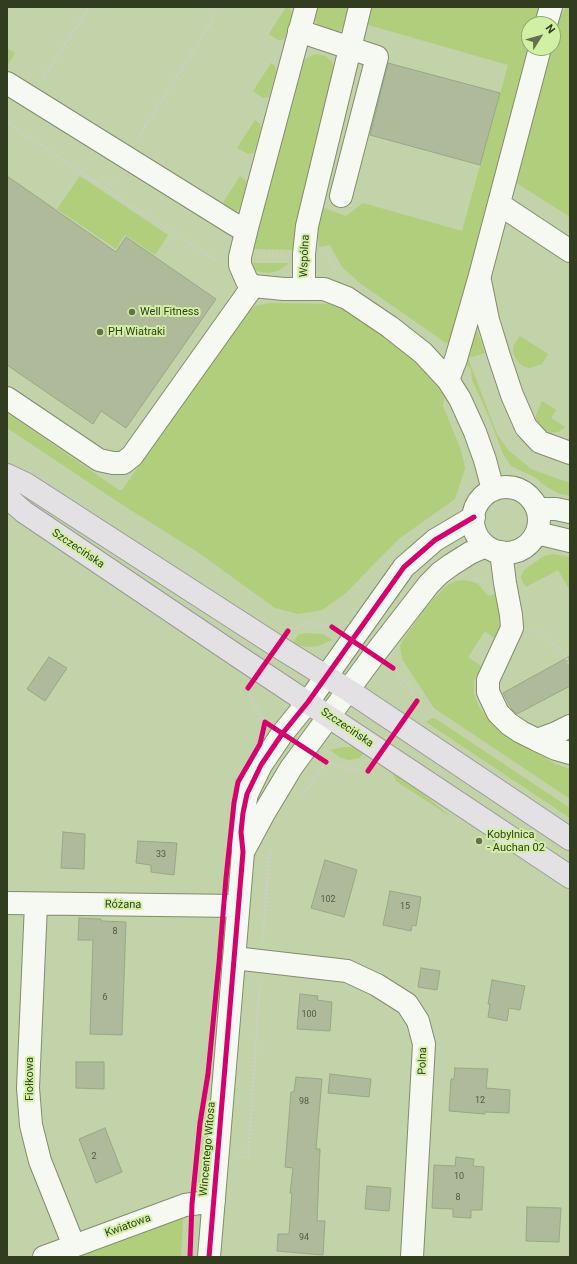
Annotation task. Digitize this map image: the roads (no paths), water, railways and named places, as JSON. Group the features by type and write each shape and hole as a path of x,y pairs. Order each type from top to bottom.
{"main road":[{"path":"7,475 33,488 264,638 348,690 570,839"},
{"name":"Szczecińska","path":"7,497 24,512 570,877"}],"street":[{"path":"304,289 253,286 247,281 240,265 240,257 306,7"},
{"name":"Wspólna","path":"360,7 307,226 304,254 304,289 324,289 347,298 390,327 423,353 448,380 460,399 486,460 493,490"},
{"path":"299,31 377,57 341,196"},
{"path":"448,380 456,359 479,280 538,56"},
{"path":"7,84 232,223 239,227 247,228"},
{"path":"499,204 570,251"},
{"path":"479,280 488,320 499,356 512,395 526,427 540,442 570,453"},
{"path":"7,398 99,460 113,463 123,463 132,456 253,286"},
{"path":"539,543 539,516 537,509 532,499 524,492 514,488 503,487 493,490 479,501 474,517 474,528 479,538 494,549 512,552 522,549 531,542 539,543 570,541"},
{"path":"537,509 556,509 570,512"},
{"name":"Wincentego Witosa","path":"209,1257 243,852 241,832 247,794 261,765 282,734 308,702 404,567 435,540 474,517"},
{"path":"494,549 505,583 512,615 512,628 488,680 488,692 498,713 509,724 537,740 570,753"},
{"name":"Wincentego Witosa","path":"243,852 291,768 428,584 440,573 470,553 494,549"},
{"path":"537,740 570,726"},
{"name":"Różana","path":"7,903 238,906"},
{"name":"Fiołkowa","path":"36,904 28,1088 31,1125 40,1161 74,1246"},
{"name":"Polna","path":"234,958 347,971 378,985 407,1004 418,1021 424,1044 412,1257"},
{"name":"Kwiatowa","path":"44,1257 185,1205 214,1201"}],"place":[{"name":"Well Fitness","path":"132,312"},
{"name":"PH Wiatraki","path":"100,332"},
{"name":"Kobylnica - Auchan 02","path":"479,841"}]}
